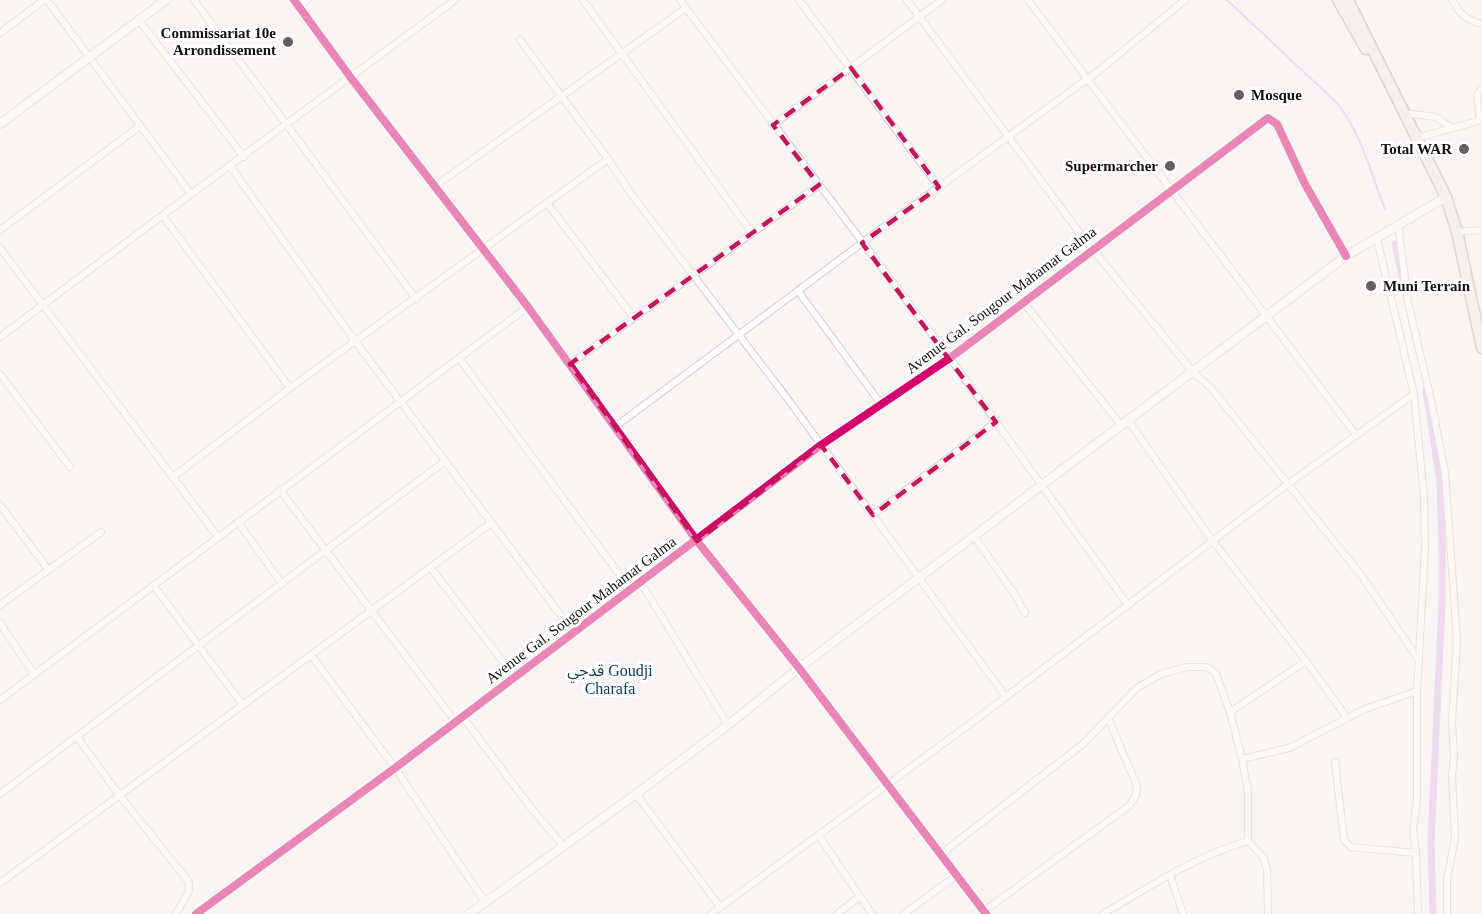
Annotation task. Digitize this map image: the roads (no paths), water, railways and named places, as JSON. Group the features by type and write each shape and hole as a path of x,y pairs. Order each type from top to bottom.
{"highway":[{"path":"1329,0 1350,21"},
{"path":"1338,0 1407,118 1446,197 1457,232 1482,348"},
{"path":"1348,0 1391,90"}],"main road":[{"path":"469,914 636,794 798,668 1346,256 1446,197"}],"street":[{"path":"0,33 45,0 191,194"},
{"path":"0,124 166,0"},
{"path":"194,0 416,299"},
{"path":"307,0 296,3 528,307 697,541 798,668 985,913 1128,806 1136,795 1137,786 1108,718"},
{"path":"0,337 455,0"},
{"path":"583,0 752,233"},
{"path":"680,0 950,358 1128,605"},
{"path":"800,0 939,187"},
{"path":"907,0 1092,249 1193,372 1211,388 1361,575 1419,660"},
{"path":"773,125 942,0"},
{"path":"1028,0 1356,435"},
{"path":"616,426 1089,78 1185,0"},
{"path":"1452,0 1460,15 1482,24"},
{"path":"435,186 686,8"},
{"path":"138,19 244,157"},
{"path":"520,40 632,195 821,445 1006,697"},
{"path":"1407,118 1420,137 1481,121 1477,95 1482,89"},
{"path":"1407,118 1436,117 1452,128"},
{"name":"Avenue Gal. Sougour Mahamat Galma","path":"196,914 395,768 821,445 950,358 1268,118 1273,119 1277,124 1305,184 1346,256"},
{"path":"0,230 140,126"},
{"path":"173,477 290,388 608,159"},
{"path":"231,166 355,341 574,633"},
{"path":"570,364 819,185"},
{"path":"547,203 634,318"},
{"path":"163,216 290,388"},
{"path":"1398,225 1408,302 1430,394 1445,473 1454,594 1457,641 1452,721 1455,838 1447,880 1447,914"},
{"path":"1457,232 1482,230"},
{"path":"1377,239 1414,394 1424,498 1424,603 1419,660 1417,798 1413,830 1418,914"},
{"path":"0,248 218,537"},
{"path":"798,291 881,404"},
{"path":"1024,303 1124,423 1347,718"},
{"path":"0,699 528,307"},
{"path":"459,358 631,590"},
{"path":"0,374 70,467"},
{"path":"711,914 888,785 1288,484 1414,394"},
{"path":"873,515 996,422"},
{"path":"0,794 445,461"},
{"path":"280,490 455,721"},
{"path":"0,505 48,569"},
{"path":"238,522 282,584"},
{"path":"0,883 491,523"},
{"path":"0,605 101,532"},
{"path":"974,536 1025,613"},
{"path":"430,567 515,677"},
{"path":"641,583 728,724"},
{"path":"154,586 243,705"},
{"path":"0,623 34,674"},
{"path":"311,655 395,768 484,902"},
{"path":"1230,712 1306,661"},
{"path":"941,854 1083,744 1119,705 1147,682 1161,674 1187,667 1206,667 1216,674 1230,712 1242,759 1248,794 1248,841 1264,858 1267,869 1268,914"},
{"path":"1242,759 1289,748 1347,718 1418,691"},
{"path":"462,716 528,804 563,846"},
{"path":"77,737 120,796 189,882 189,891 176,914"},
{"path":"1335,762 1346,844 1352,847 1416,853"},
{"path":"636,794 720,907"},
{"path":"819,836 872,914"},
{"path":"1103,914 1170,875 1222,849 1248,841"},
{"path":"904,914 957,875"},
{"path":"1170,875 1183,914"},
{"path":"837,914 859,897"}],"waterway":[{"path":"1227,0 1337,103 1359,140 1385,209"},
{"path":"1395,244 1403,279"},
{"path":"1426,390 1440,481 1442,548 1442,603 1431,842 1433,914"}],"place":[{"name":"Commissariat 10e Arrondissement","path":"288,42"},
{"name":"Mosque","path":"1239,95"},
{"name":"Total WAR","path":"1464,149"},
{"name":"Supermarcher","path":"1170,166"},
{"name":"Muni Terrain","path":"1371,286"}],"district":[{"name":"قدجي Goudji Charafa","path":"610,679"}]}
